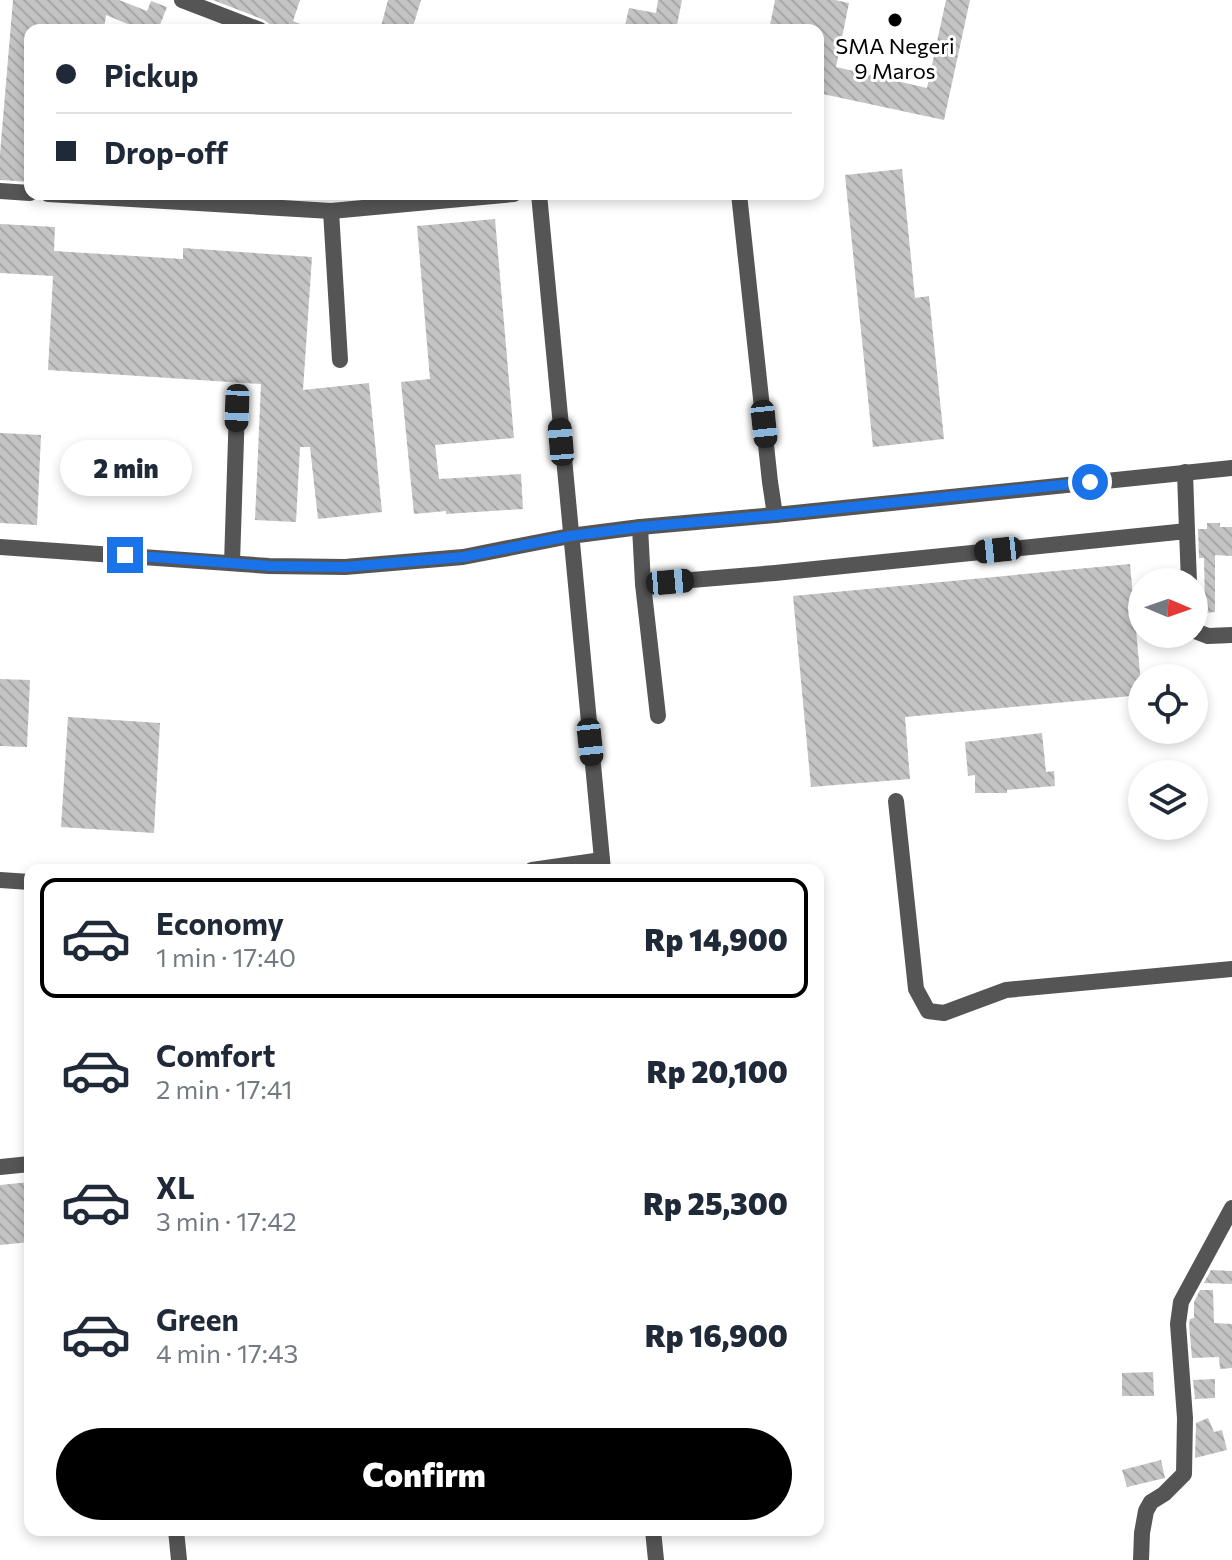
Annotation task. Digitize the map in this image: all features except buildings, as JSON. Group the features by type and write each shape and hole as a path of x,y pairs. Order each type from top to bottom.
{"street":[{"path":"182,0 244,24"},
{"path":"0,191 24,193"},
{"path":"148,200 331,211 449,200"},
{"path":"540,200 602,864"},
{"path":"740,200 775,515"},
{"path":"331,211 340,360"},
{"path":"232,563 237,408"},
{"path":"0,547 232,563 345,567 463,557 570,536 640,527 1232,468"},
{"path":"1185,472 1188,568"},
{"path":"640,527 643,584 658,716"},
{"path":"643,584 1187,531"},
{"path":"1208,636 1232,635"},
{"path":"896,801 916,989 928,1011 944,1013 1006,990 1232,969"},
{"path":"0,880 24,882"},
{"path":"0,1167 24,1165"},
{"path":"1141,1560 1146,1511 1151,1502 1184,1474 1185,1418 1178,1324 1181,1302 1232,1208"},
{"path":"177,1536 179,1560"},
{"path":"654,1536 656,1560"}],"place":[{"name":"SMA Negeri 9 Maros","path":"895,20"}],"route":[{"path":"125,555 269,566 345,567 463,557 570,536 640,527 1090,482"}]}
